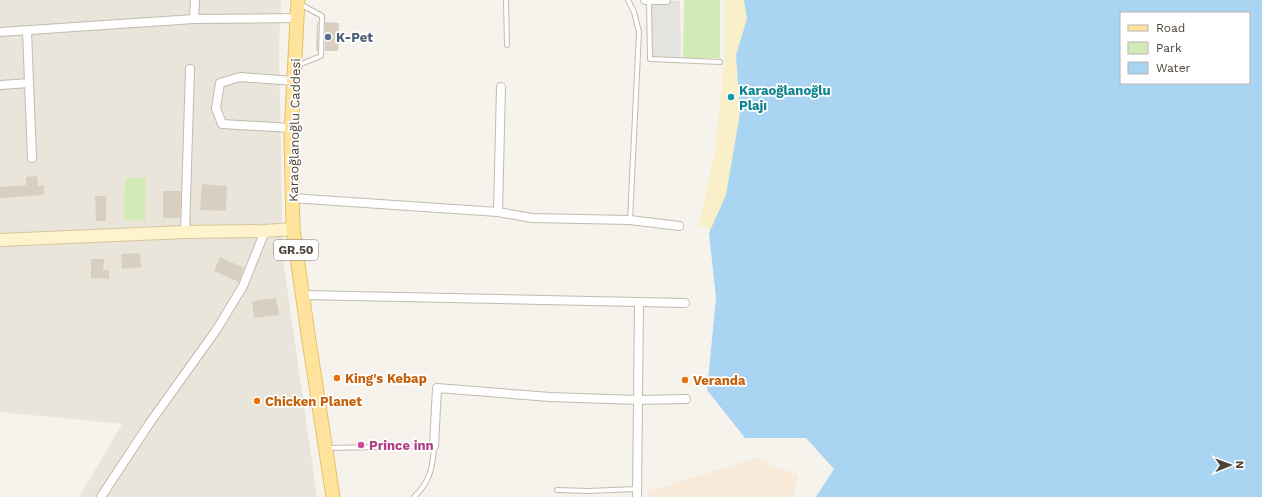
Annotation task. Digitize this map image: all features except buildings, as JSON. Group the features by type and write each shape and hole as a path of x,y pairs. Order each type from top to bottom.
{"main road":[{"name":"Karaoğlanoğlu Caddesi","path":"298,1 291,128 291,198 293,229 333,497"}],"street":[{"path":"194,19 195,0"},
{"path":"647,0 666,0"},
{"path":"0,32 194,19 298,18"},
{"path":"27,31 32,158"},
{"path":"186,232 190,69"},
{"path":"291,128 222,124 216,108 220,83 240,77 294,81"},
{"path":"0,85 29,83"},
{"path":"498,212 500,87"},
{"path":"291,198 498,212 532,218 630,220 679,226"},
{"path":"0,240 293,229"},
{"path":"102,497 149,424 217,329 243,286 265,231"},
{"path":"303,295 685,303"},
{"path":"637,493 639,302"},
{"path":"434,446 437,388 550,397 638,400 686,399"}],"lane":[{"path":"506,0 507,46"},
{"path":"628,0 634,12 640,32 630,220"},
{"path":"647,0 650,59 720,62"},
{"path":"295,67 321,56 322,16 298,1"},
{"path":"325,448 434,446 429,478 423,489 414,497"},
{"path":"557,490 637,493"}],"shaded area":[{"path":"0,0 281,0 279,50 283,259 317,497 79,497 122,424 0,412"},
{"path":"649,1 680,1 681,57 650,58"},
{"path":"755,458 798,475 794,497 648,497 648,492"}],"green space":[{"path":"684,0 720,0 720,58 683,58"},
{"path":"125,178 146,178 145,221 124,220"}],"sand":[{"name":"Karaoğlanoğlu Plajı","path":"725,0 748,0 742,130 731,195 714,231 699,225 715,151 724,64"}],"water":[{"path":"744,0 1262,0 1262,497 816,497 834,469 806,438 745,438 707,390 716,298 709,233 726,195 740,113 736,55 747,19"}],"place":[{"name":"K-Pet","path":"328,37"},
{"name":"Karaoğlanoğlu Plajı","path":"731,97"},
{"name":"King's Kebap","path":"337,378"},
{"name":"Veranda","path":"685,380"},
{"name":"Chicken Planet","path":"257,401"},
{"name":"Prince inn","path":"361,445"}]}
